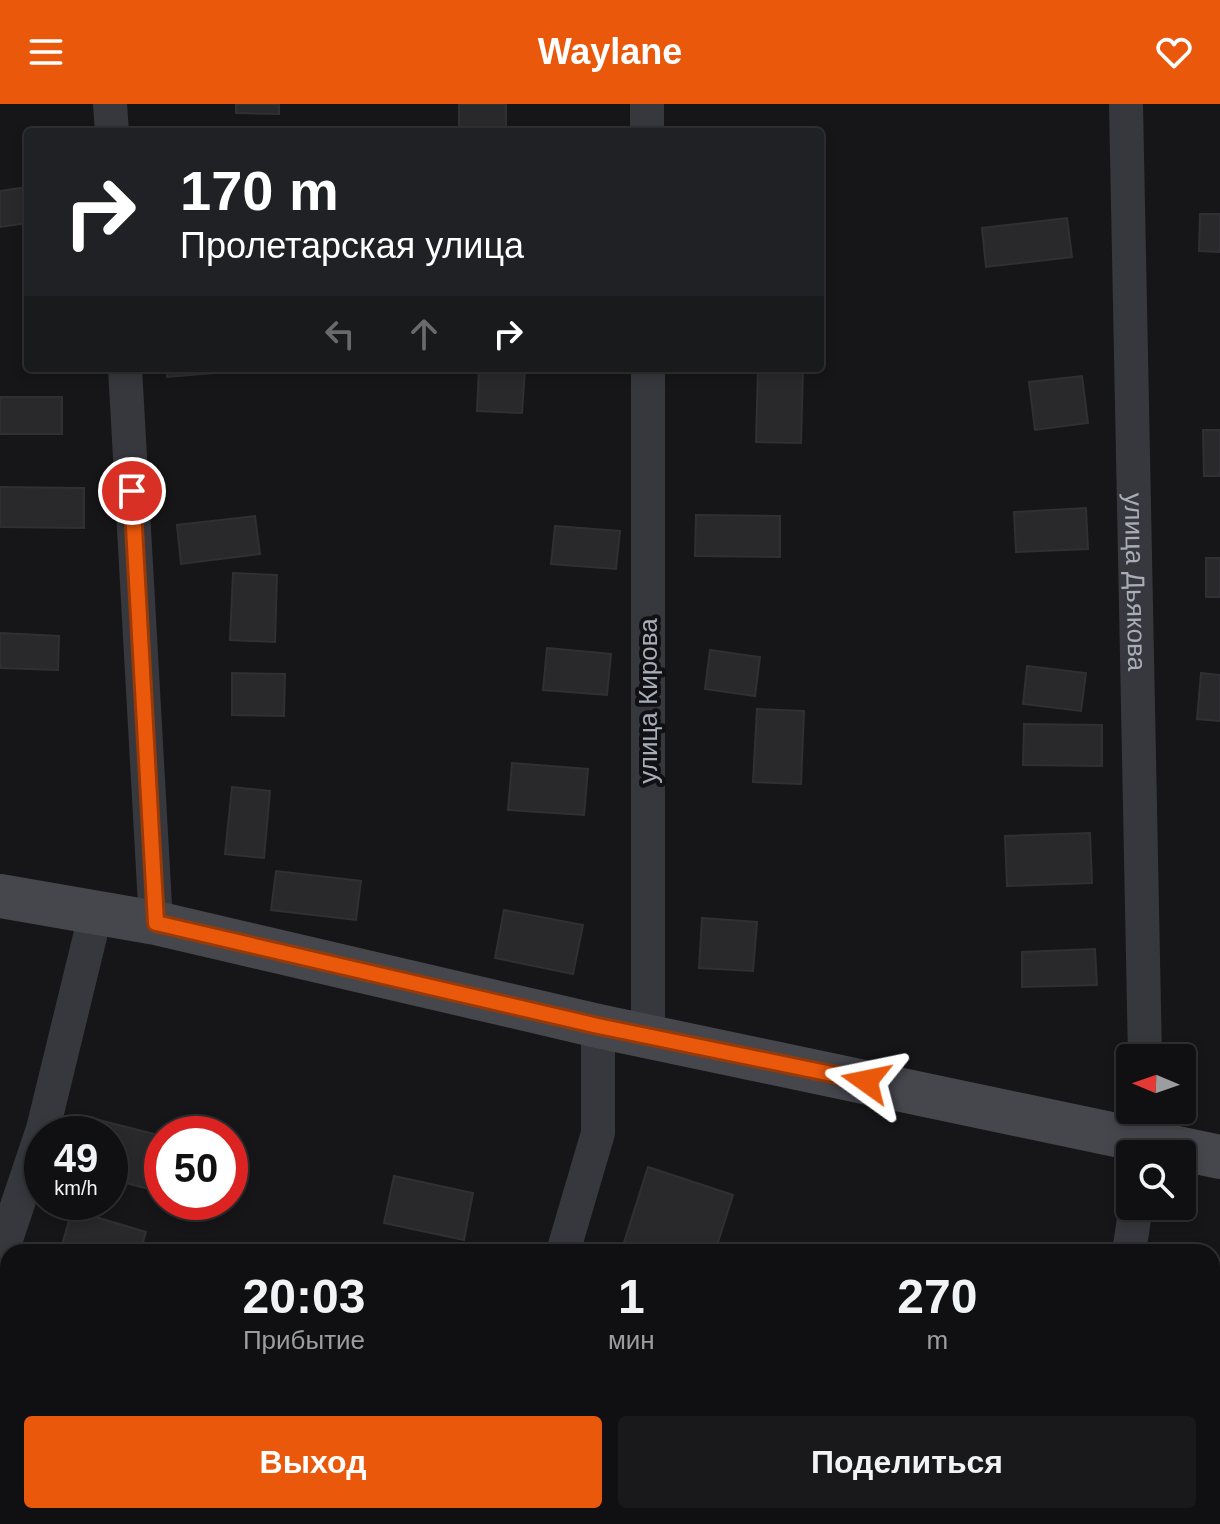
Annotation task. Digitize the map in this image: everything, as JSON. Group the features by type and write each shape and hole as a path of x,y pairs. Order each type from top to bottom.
{"main road":[{"path":"0,896 95,916 156,923 598,1026 1146,1135 1220,1157"}],"street":[{"path":"110,104 112,128"},
{"path":"647,104 647,128"},
{"name":"улица Дьякова","path":"1126,104 1145,1044"},
{"path":"125,372 156,923"},
{"name":"улица Кирова","path":"648,372 648,1034"},
{"path":"4,1244 43,1129 95,916"},
{"path":"565,1244 598,1133 598,1026"},
{"path":"1130,1244 1134,1220"}],"building":[{"path":"236,104 279,104 279,114 236,113"},
{"path":"459,104 506,104 506,128 459,128"},
{"path":"24,188 24,224 0,227 0,191"},
{"path":"1200,214 1220,214 1220,252 1199,251"},
{"path":"1067,218 1072,257 986,267 982,228"},
{"path":"167,372 214,372 214,373 167,377"},
{"path":"479,372 525,372 522,413 477,411"},
{"path":"758,372 803,372 801,443 756,442"},
{"path":"1082,376 1088,423 1035,430 1029,382"},
{"path":"0,397 62,397 62,434 0,434"},
{"path":"1203,430 1220,430 1220,476 1204,476"},
{"path":"0,487 84,488 84,528 0,527"},
{"path":"1086,508 1088,549 1016,552 1014,512"},
{"path":"696,515 780,516 780,557 695,556"},
{"path":"255,516 260,554 181,564 177,525"},
{"path":"555,526 620,531 616,569 551,564"},
{"path":"1206,558 1220,558 1220,597 1206,597"},
{"path":"233,573 277,575 275,642 230,640"},
{"path":"0,633 59,636 58,670 0,668"},
{"path":"547,648 611,654 607,695 543,690"},
{"path":"710,650 760,657 755,696 705,689"},
{"path":"1027,666 1086,673 1081,711 1023,704"},
{"path":"232,673 285,674 284,716 232,715"},
{"path":"1201,673 1220,675 1220,721 1197,719"},
{"path":"757,709 804,711 801,784 753,782"},
{"path":"1024,724 1102,725 1102,766 1023,765"},
{"path":"512,763 588,769 584,815 508,810"},
{"path":"232,787 270,791 264,858 225,854"},
{"path":"1090,833 1092,883 1007,886 1005,836"},
{"path":"276,871 361,881 356,920 271,910"},
{"path":"504,910 583,925 573,974 495,958"},
{"path":"702,918 757,922 753,971 699,968"},
{"path":"1095,949 1097,985 1022,987 1022,952"},
{"path":"128,1127 144,1131 144,1188 128,1184"},
{"path":"648,1167 733,1195 718,1244 624,1244"},
{"path":"394,1176 473,1193 464,1240 384,1223"},
{"path":"69,1220 106,1220 146,1232 142,1244 62,1244"}],"route":[{"path":"132,491 156,923 598,1026 866,1081"}]}
